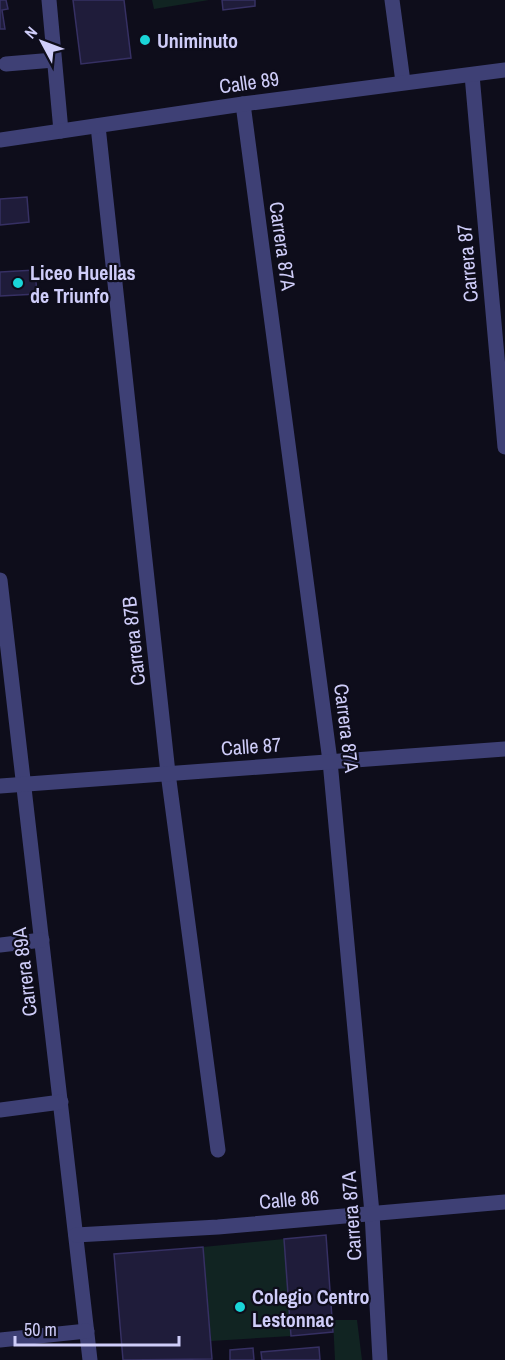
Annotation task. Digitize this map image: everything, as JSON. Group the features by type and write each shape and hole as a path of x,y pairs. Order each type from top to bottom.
{"street":[{"path":"49,0 61,131"},
{"path":"392,0 403,82"},
{"path":"6,64 54,60"},
{"name":"Calle 89","path":"0,140 243,104 505,70"},
{"name":"Carrera 87","path":"472,75 505,447"},
{"name":"Carrera 87A","path":"243,104 330,761 372,1213 380,1360"},
{"name":"Carrera 87B","path":"98,126 168,773 218,1150"},
{"name":"Carrera 89A","path":"0,580 90,1360"},
{"name":"Calle 87","path":"0,786 505,749"},
{"path":"0,945 42,940"},
{"path":"0,1110 61,1102"},
{"name":"Calle 86","path":"76,1235 505,1202"},
{"path":"0,1340 87,1331"}],"green space":[{"path":"152,0 209,0 154,9"},
{"path":"284,1239 291,1336 211,1341 203,1247"},
{"path":"333,1320 357,1320 362,1360 335,1360"}],"building":[{"path":"0,0 6,0 8,9 2,10 5,29 0,29"},
{"path":"73,0 124,0 131,58 81,64"},
{"path":"222,0 255,0 255,6 223,10"},
{"path":"27,197 29,222 0,225 0,199"},
{"name":"Liceo Huellas de Triunfo","path":"35,270 37,294 0,296 0,272"},
{"path":"326,1235 333,1332 291,1336 284,1239"},
{"path":"203,1247 212,1359 123,1360 114,1254"},
{"path":"319,1347 320,1360 262,1360 261,1352"},
{"path":"253,1348 254,1360 230,1360 230,1350"}],"place":[{"name":"Uniminuto","path":"145,40"},
{"name":"Liceo Huellas de Triunfo","path":"18,283"},
{"name":"Colegio Centro Lestonnac","path":"240,1307"}]}
